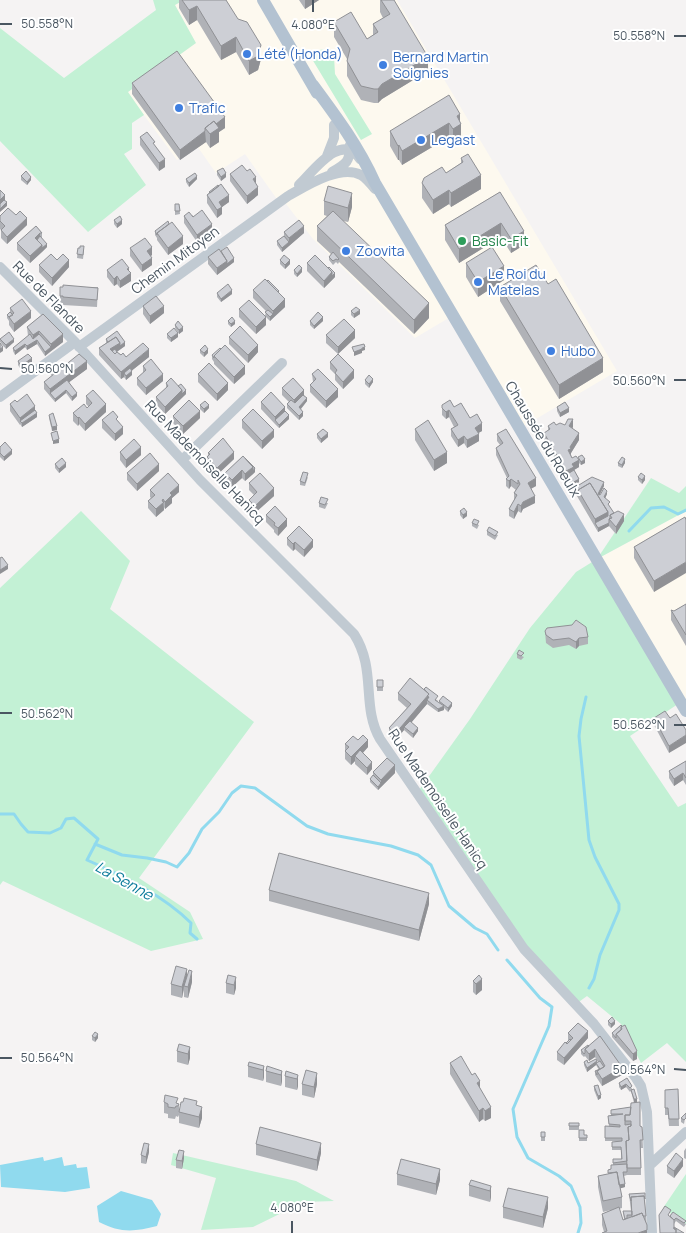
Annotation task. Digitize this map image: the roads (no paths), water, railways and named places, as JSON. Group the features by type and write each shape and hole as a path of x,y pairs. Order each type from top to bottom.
{"main road":[{"path":"263,0 313,85 375,183"},
{"path":"338,124 357,163 375,183"},
{"name":"Chaussée du Roeulx","path":"375,183 686,711"}],"street":[{"path":"326,157 338,124"},
{"path":"350,151 349,159 346,163 288,196 332,152 350,151"},
{"path":"316,180 339,173 356,173 363,176 384,197"},
{"name":"Chemin Mitoyen","path":"0,398 288,196"},
{"name":"Rue de Flandre","path":"0,267 77,345"},
{"name":"Rue Mademoiselle Hanicq","path":"77,345 182,460 354,634 366,658 372,719 375,730 383,744 524,949 594,1024 641,1086 647,1112 652,1233"},
{"path":"182,460 282,363"},
{"path":"650,1165 686,1132"}],"water":[{"path":"43,1157 44,1161 62,1157 64,1166 76,1164 77,1168 87,1167 90,1188 65,1192 1,1187 0,1165"},
{"path":"121,1191 152,1200 161,1214 157,1226 121,1230 99,1222 97,1206"}],"waterway":[{"path":"629,531 651,508 664,507 678,514 686,510"},
{"path":"586,697 579,736 589,840 595,857 619,904 619,910 600,955 594,979 589,988"},
{"path":"95,844 122,855 166,862 177,867 189,853 202,829 219,812 232,793 241,786 255,788 307,826 328,834 391,846 418,855 431,865 449,906 475,928 487,934 498,950"},
{"name":"La Senne","path":"0,814 14,814 28,832 50,833 61,828 66,819 74,818 98,839 87,860 128,880 168,904 191,923 190,933 197,939"},
{"path":"507,960 540,998 552,1007 549,1026 513,1109 517,1137 528,1158 559,1176 571,1186 580,1207 581,1223 578,1233"}],"place":[{"name":"Lété (Honda)","path":"247,54"},
{"name":"Bernard Martin Soignies","path":"383,65"},
{"name":"Trafic","path":"179,108"},
{"name":"Legast","path":"421,140"},
{"name":"Basic-Fit","path":"462,241"},
{"name":"Zoovita","path":"346,251"},
{"name":"Le Roi du Matelas","path":"478,282"},
{"name":"Hubo","path":"551,351"}]}
